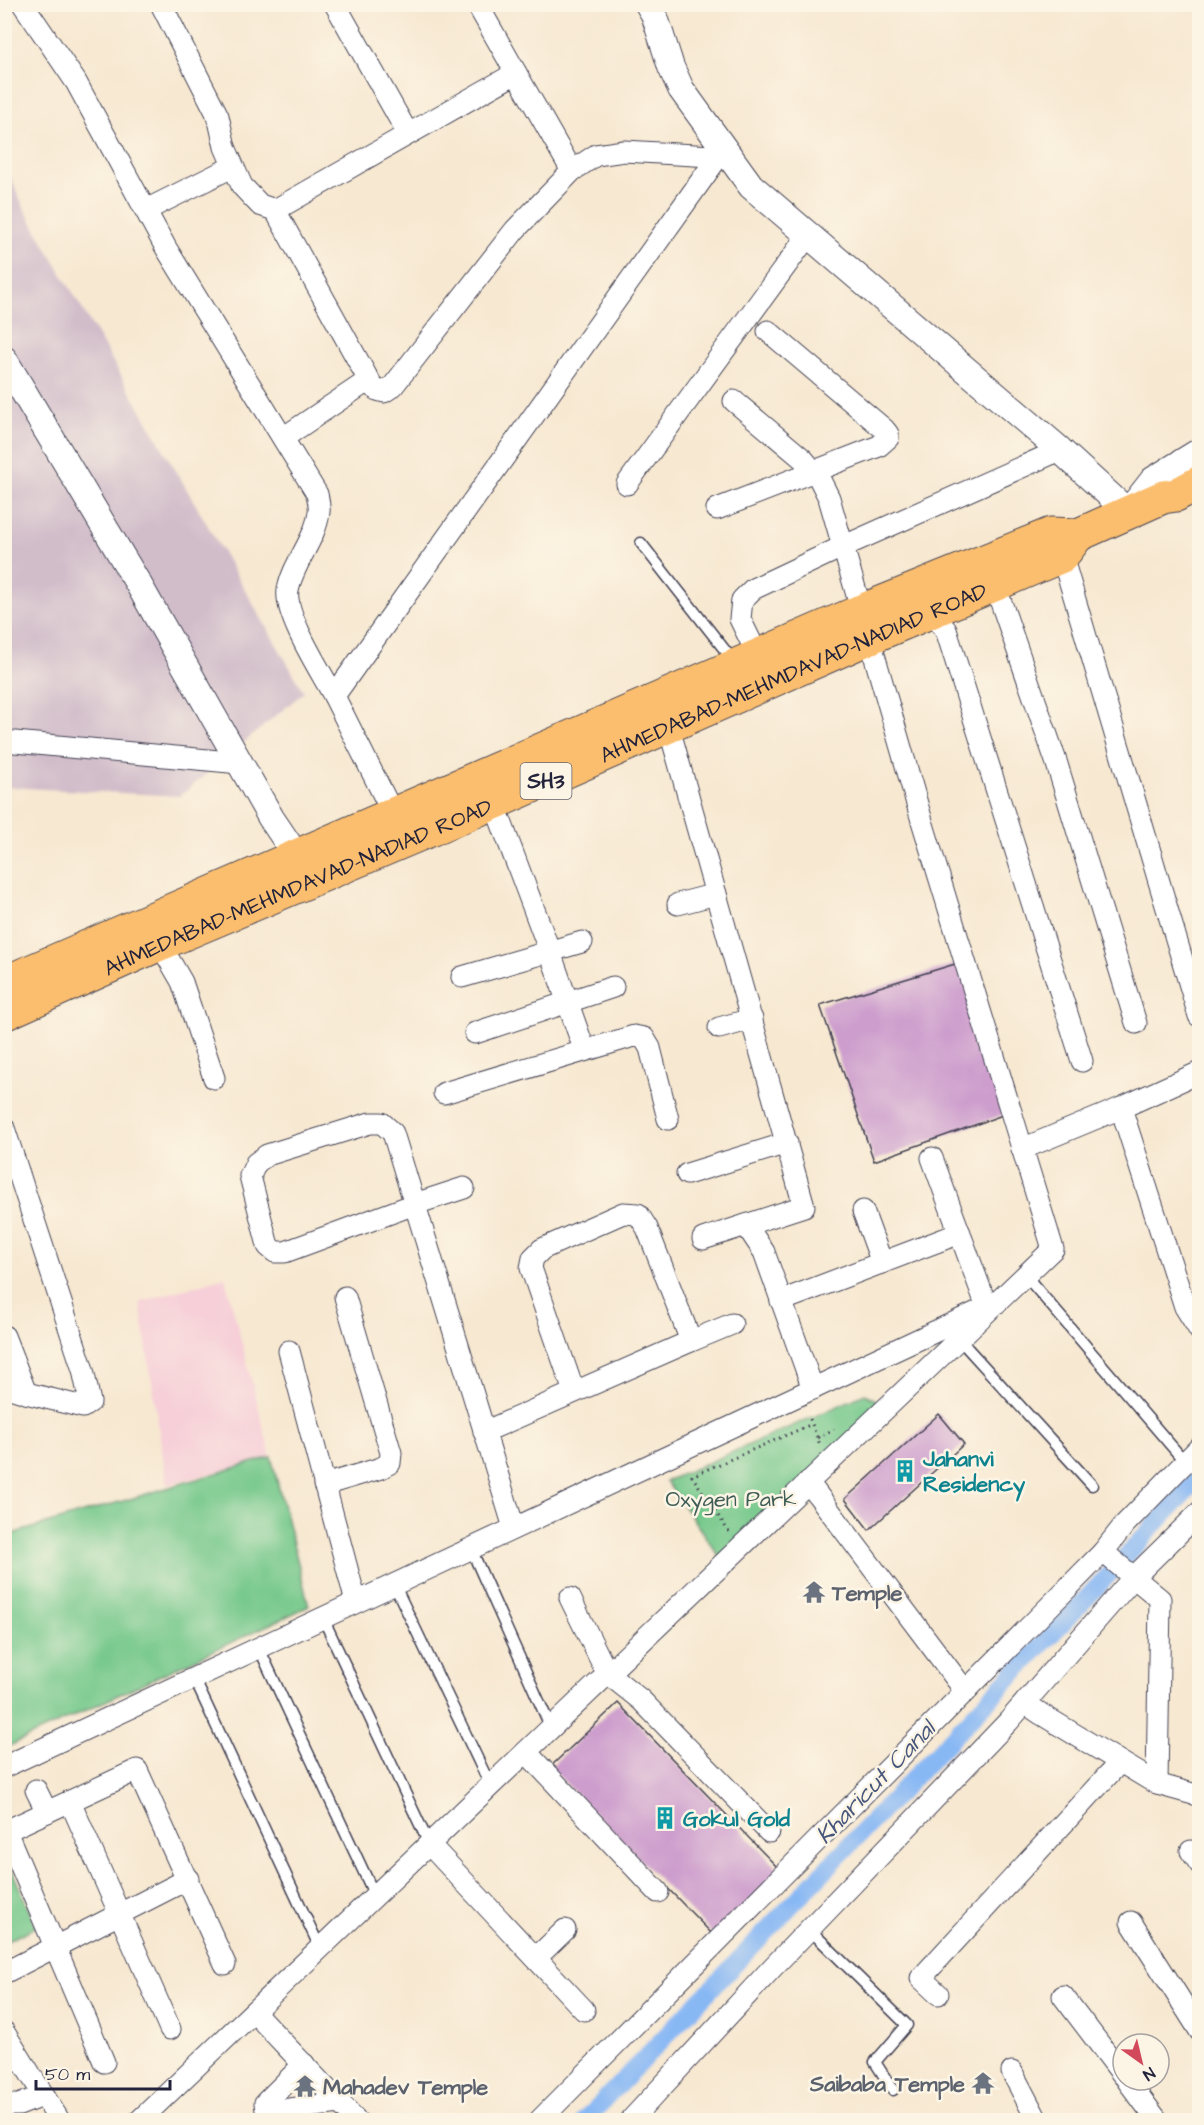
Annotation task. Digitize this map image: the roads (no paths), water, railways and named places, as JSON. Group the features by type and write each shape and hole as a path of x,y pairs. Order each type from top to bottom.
{"main road":[{"path":"1163,496 1170,486 1200,469"},
{"path":"1163,496 1176,495 1200,482"},
{"name":"AHMEDABAD-MEHMDAVAD-NADIAD ROAD","path":"4,1014 160,944 304,867 494,803 669,728 865,625 932,613 995,585 1128,512 1163,496"},
{"path":"4,983 304,867 393,814 747,660 865,625 1051,534 1070,545"}],"street":[{"path":"23,4 76,82 166,248 317,494 319,511 315,526 296,565 288,592 290,614 393,814"},
{"path":"161,4 218,116 232,167 242,186 260,205 275,210 369,380 377,390 384,392 393,386 515,230 572,171 596,155 624,150 724,157"},
{"path":"335,4 408,134"},
{"path":"477,4 572,171"},
{"path":"648,4 681,89 724,157 751,186 1060,450 1128,512 1153,480 1200,451"},
{"path":"275,210 516,73"},
{"path":"334,696 724,157"},
{"path":"146,210 232,167"},
{"path":"627,484 809,234"},
{"path":"717,509 879,446 888,438 888,434 768,331"},
{"path":"4,359 139,585 271,818 304,867"},
{"path":"283,438 369,380"},
{"path":"140,2121 959,1339 991,1305 1053,1249 865,625 829,498 819,478 802,459 734,401"},
{"path":"747,660 740,619 742,600 753,589 1060,450"},
{"path":"1070,545 1199,1016"},
{"path":"995,585 1056,761 1136,1023"},
{"path":"932,613 946,630 1082,1062"},
{"path":"669,728 804,1206 703,1239"},
{"path":"4,741 240,763"},
{"path":"494,803 584,1049"},
{"path":"678,904 716,894"},
{"path":"462,977 582,942"},
{"path":"160,944 182,982 214,1078"},
{"path":"475,1033 613,987"},
{"path":"719,1028 752,1019"},
{"path":"444,1093 633,1036 644,1038 650,1048 668,1119"},
{"path":"1022,1149 1200,1072"},
{"path":"1121,1108 1185,1307 1200,1331"},
{"path":"464,1188 415,1204 285,1252 275,1252 268,1246 250,1176 256,1163 267,1155 370,1123 382,1123 393,1133 415,1204 484,1432 514,1528"},
{"path":"4,1128 82,1370 90,1402 83,1407 4,1386"},
{"path":"687,1174 787,1143"},
{"path":"932,1158 960,1233 991,1305"},
{"path":"863,1211 882,1263"},
{"path":"574,1392 531,1268 534,1258 542,1249 572,1235 623,1213 638,1214 647,1228 691,1341"},
{"path":"746,1225 764,1252 813,1389"},
{"path":"781,1301 960,1233"},
{"path":"324,1485 381,1468 390,1463 391,1453 345,1297"},
{"path":"4,1767 991,1305"},
{"path":"484,1432 732,1324"},
{"path":"4,1336 26,1393"},
{"path":"289,1351 356,1602"},
{"path":"540,2121 966,1692 1103,1552 1125,1524 1193,1455"},
{"path":"808,1482 966,1692"},
{"path":"632,2121 809,1929 1025,1703 1133,1578 1200,1512"},
{"path":"1103,1552 1160,1599 1157,1784"},
{"path":"570,1598 607,1673 641,1700 769,1832"},
{"path":"1025,1703 1157,1784 1200,1796"},
{"path":"526,1752 658,1892"},
{"path":"938,1994 921,1978 1120,1762"},
{"path":"105,2062 6,1830 136,1770 188,1879 225,1964"},
{"path":"36,1790 47,1812"},
{"path":"70,1801 170,2029"},
{"path":"429,1844 584,2010"},
{"path":"4,1973 188,1879"},
{"path":"1131,1922 1200,2031"},
{"path":"536,1958 566,1930"},
{"path":"1064,1996 1111,2059"},
{"path":"254,2012 356,2121"},
{"path":"5,2035 59,2121"},
{"path":"304,2064 265,2103 266,2110 340,2103"},
{"path":"1012,2072 1037,2121"},
{"path":"1136,2092 1157,2121"},
{"path":"4,2105 19,2105 44,2096"}],"lane":[{"path":"641,543 747,660"},
{"path":"1025,1275 1193,1455"},
{"path":"959,1339 1092,1485"},
{"path":"471,1549 551,1728"},
{"path":"394,1584 490,1787"},
{"path":"323,1618 429,1844"},
{"path":"259,1648 375,1896"},
{"path":"194,1678 320,1948"},
{"path":"809,1929 908,2025 875,2061 893,2090"}],"waterway":[{"name":"Kharicut Canal","path":"585,2120 1097,1587 1200,1476"}],"place":[{"name":"Jahanvi Residency","path":"905,1471"},
{"name":"Temple","path":"814,1592"},
{"name":"Gokul Gold","path":"665,1818"},
{"name":"Saibaba Temple","path":"983,2083"},
{"name":"Mahadev Temple","path":"305,2086"}],"park label":[{"name":"Oxygen Park","path":"731,1498"}]}
